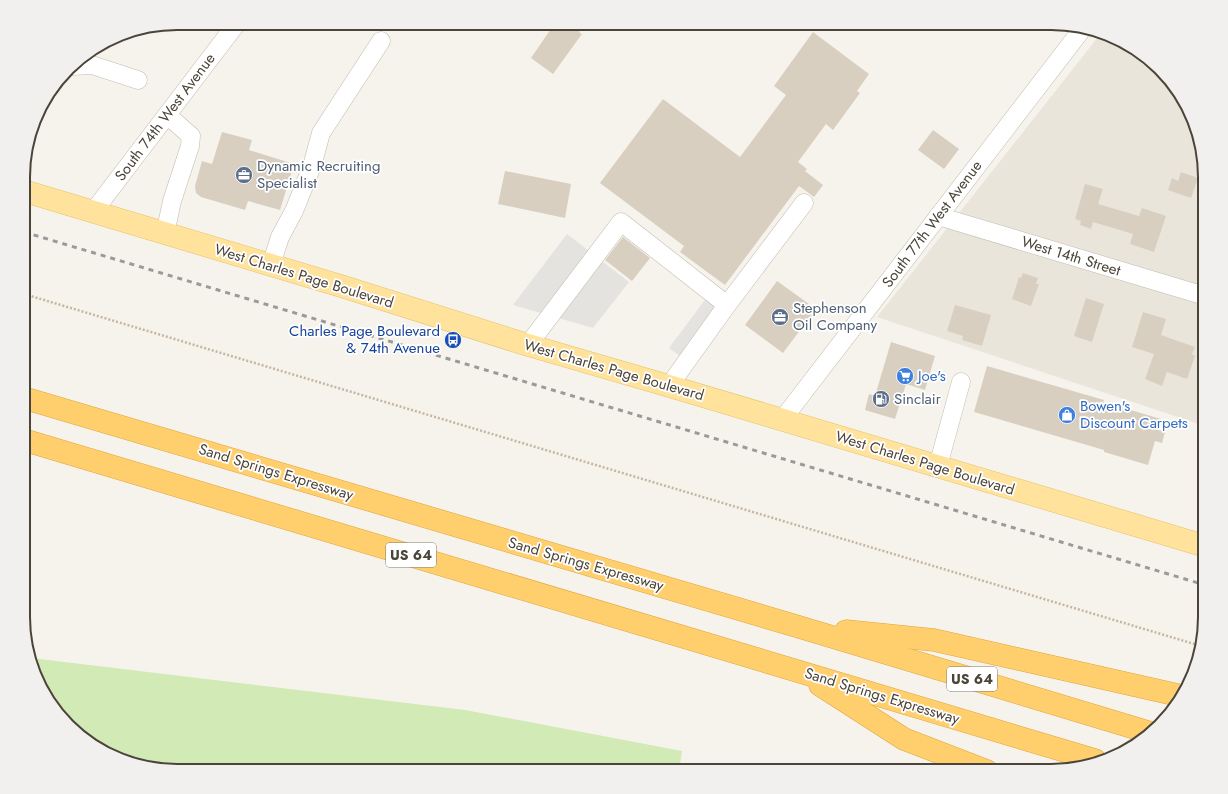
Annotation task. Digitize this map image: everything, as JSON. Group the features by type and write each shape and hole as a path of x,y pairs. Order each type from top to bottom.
{"highway":[{"name":"Sand Springs Expressway","path":"30,400 796,626 1145,731"},
{"name":"Sand Springs Expressway","path":"30,442 1090,759"},
{"path":"796,626 934,640 1176,695"},
{"path":"797,671 904,739 970,764"}],"main road":[{"name":"West Charles Page Boulevard","path":"30,193 271,265 528,345 1198,544"}],"street":[{"name":"South 74th West Avenue","path":"93,212 232,30"},
{"name":"South 77th West Avenue","path":"782,420 1079,33"},
{"path":"271,265 280,237 294,210 312,166 321,133 380,41"},
{"path":"80,66 92,65 138,80"},
{"path":"165,234 172,201 190,146 191,136 167,115"},
{"path":"669,386 804,203"},
{"name":"West 14th Street","path":"938,216 1198,294"},
{"path":"528,345 621,222 727,306"},
{"path":"938,466 961,382"}],"path":[{"path":"30,296 1195,644"}],"shaded area":[{"path":"1097,38 1116,45 1141,60 1168,87 1187,121 1193,139 1198,167 1198,424 877,317"},
{"path":"567,234 629,282 593,328 513,305"},
{"path":"708,296 719,304 680,356 669,348"}],"green space":[{"path":"36,659 465,710 682,751 680,764 158,763 121,753 87,734 60,707 45,682"}],"building":[{"path":"550,30 580,30 579,32 582,34 553,74 531,58"},
{"path":"813,32 869,74 857,91 860,93 833,130 826,124 798,162 807,169 805,171 823,185 814,197 799,186 725,285 680,252 684,246 600,183 663,99 740,157 786,95 774,86"},
{"path":"933,130 959,149 944,169 918,150"},
{"name":"Dynamic Recruiting Specialist","path":"222,132 252,140 249,150 294,164 280,210 248,201 245,210 201,197 196,193 195,186 202,161 212,164"},
{"path":"505,171 571,184 565,218 498,204"},
{"path":"1181,172 1198,178 1191,198 1168,190 1172,178 1178,181"},
{"path":"1085,184 1103,189 1098,204 1139,216 1142,208 1166,216 1154,252 1130,244 1133,234 1093,222 1091,229 1080,225 1081,221 1075,219"},
{"path":"623,237 650,258 632,281 605,260"},
{"path":"1023,273 1038,278 1036,284 1039,284 1031,306 1012,299 1019,277 1021,278"},
{"name":"Stephenson Oil Company","path":"777,281 816,309 783,353 745,325"},
{"path":"1086,298 1104,304 1092,342 1074,336"},
{"path":"955,305 991,315 982,346 962,340 963,336 947,331"},
{"path":"1143,312 1166,319 1161,335 1195,347 1192,354 1195,356 1187,379 1167,372 1162,386 1145,379 1154,354 1132,347"},
{"path":"891,342 935,356 925,390 906,384 895,419 865,410 869,394 875,396"},
{"name":"Bowen's Discount Carpets","path":"987,366 1104,400 1103,402 1161,419 1158,430 1165,432 1162,443 1155,441 1148,465 1104,452 1104,450 974,412"}],"railway":[{"path":"30,234 1198,583"}],"place":[{"name":"Dynamic Recruiting Specialist","path":"244,175"},
{"name":"Stephenson Oil Company","path":"780,317"},
{"name":"Charles Page Boulevard & 74th Avenue","path":"453,340"},
{"name":"Joe's","path":"905,376"},
{"name":"Sinclair","path":"881,399"},
{"name":"Bowen's Discount Carpets","path":"1067,415"}]}
